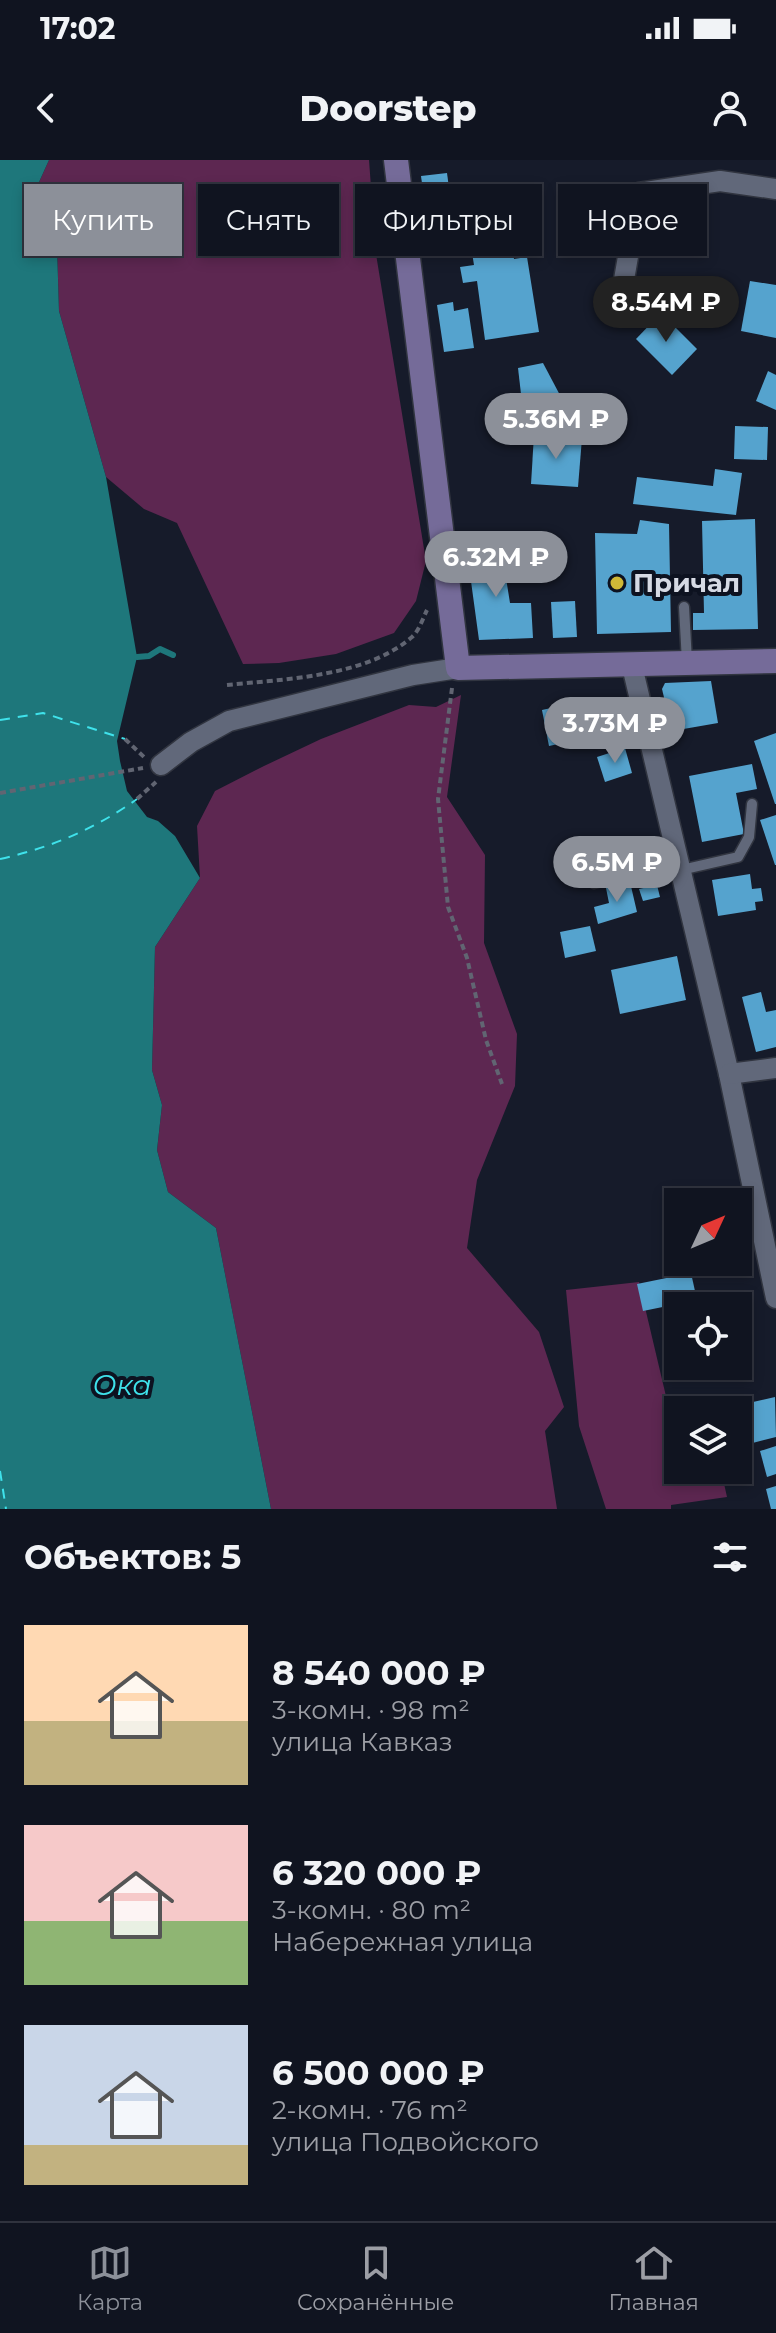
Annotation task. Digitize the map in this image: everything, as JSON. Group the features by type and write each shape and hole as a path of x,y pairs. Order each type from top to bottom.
{"street":[{"path":"396,160 399,184"},
{"path":"621,297 639,193 720,181 776,189"},
{"path":"408,256 458,668"},
{"path":"161,765 191,742 229,721 413,675 458,668 776,661"},
{"path":"632,666 729,1074 776,1298"},
{"path":"729,1074 776,1068"}],"lane":[{"path":"684,607 687,664"},
{"path":"594,883 738,857 749,837 752,804"}],"path":[{"path":"227,685 318,675 380,657 415,635"},
{"path":"458,668 453,680 438,799 448,907 467,958 486,1040 502,1084"},
{"path":"0,793 161,765"}],"shaded area":[{"path":"49,160 369,160 371,184 355,184 355,256 376,256 426,561 416,601 394,633 336,654 279,663 243,664 177,523 144,509 106,477 59,311 57,256 182,256 182,184 38,184"},
{"path":"461,695 447,797 485,855 484,943 517,1034 515,1086 477,1180 467,1248 539,1332 564,1407 545,1431 557,1509 271,1509 216,1228 168,1192 157,1150 162,1105 152,1070 155,947 200,878 197,826 215,791 321,739 409,705 436,707"},
{"path":"639,1282 666,1396 664,1484 724,1484 727,1497 671,1505 671,1509 606,1509 579,1426 566,1290"}],"water":[{"name":"Ока","path":"0,160 49,160 38,184 24,184 24,256 57,256 59,311 106,477 137,657 117,741 120,761 127,791 147,817 158,821 175,836 200,878 155,947 152,1070 162,1105 157,1150 168,1192 216,1228 271,1509 0,1509"}],"building":[{"path":"447,173 448,184 422,184 421,176"},
{"path":"473,256 527,257 539,332 485,340 477,281 463,283 460,267 474,265"},
{"path":"750,281 776,285 776,338 741,331"},
{"path":"453,302 454,311 468,308 474,348 444,352 437,305"},
{"path":"661,313 697,349 672,375 636,339"},
{"path":"543,363 571,416 524,420 518,368"},
{"path":"768,371 776,375 776,410 756,401"},
{"path":"735,426 768,427 767,460 734,459"},
{"path":"534,435 582,438 578,487 531,484"},
{"path":"715,469 742,473 736,515 633,504 637,477 713,486"},
{"path":"755,519 758,629 693,630 693,613 704,613 702,521"},
{"path":"640,520 669,524 671,632 597,634 595,533 637,534"},
{"path":"501,547 510,603 531,603 533,638 479,640 467,552"},
{"path":"575,601 577,637 553,638 551,602"},
{"path":"711,681 718,723 672,731 662,689 665,683"},
{"path":"597,698 605,734 549,746 542,710"},
{"path":"776,733 776,804 775,804 754,741"},
{"path":"625,748 632,773 605,782 597,757"},
{"path":"752,764 757,789 736,793 744,834 702,842 689,776"},
{"path":"776,815 776,865 775,865 760,820"},
{"path":"750,874 752,889 761,888 763,901 755,902 756,910 718,916 712,880"},
{"path":"630,882 637,912 598,924 594,907 609,903 606,888"},
{"path":"657,885 660,897 643,901 639,889"},
{"path":"590,926 596,951 565,958 560,932"},
{"path":"677,956 686,1000 620,1014 611,970"},
{"path":"761,992 766,1012 776,1010 776,1047 756,1052 742,997"},
{"path":"692,1276 695,1292 664,1292 664,1307 643,1311 637,1284"},
{"path":"775,1397 776,1437 752,1443 752,1402"},
{"path":"776,1446 776,1474 767,1477 760,1451"},
{"path":"776,1486 776,1509 771,1509 766,1489"}],"waterway":[{"path":"137,657 149,656 160,649 173,655"}],"ferry route":[{"path":"0,720 43,713 125,739"},
{"path":"0,859 72,836 137,799"},
{"path":"0,1471 6,1509"}],"place":[{"name":"Причал","path":"617,583"}]}
